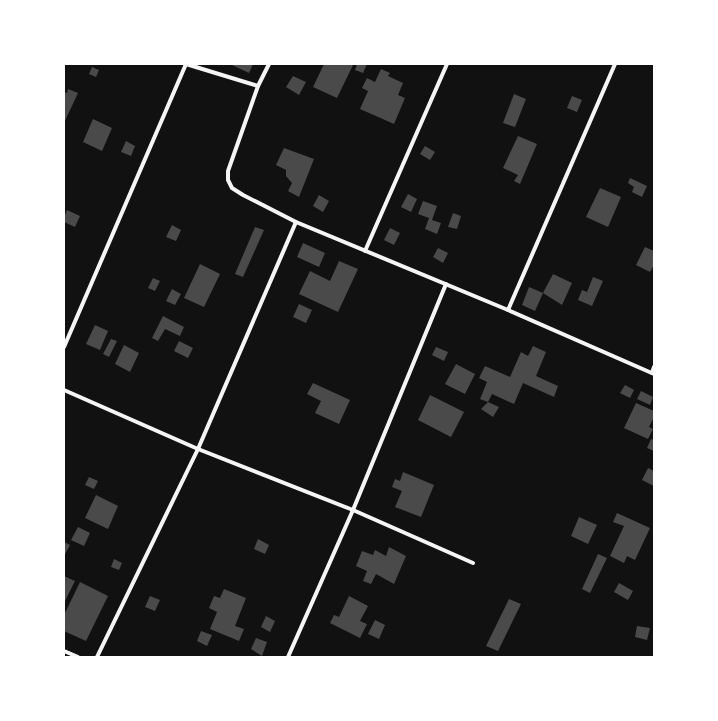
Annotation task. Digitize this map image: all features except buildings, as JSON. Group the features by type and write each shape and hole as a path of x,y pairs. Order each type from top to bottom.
{"street":[{"path":"64,347 186,64 258,86"},
{"path":"268,64 258,86 228,171 228,180 232,188 296,222 508,310 653,373 654,367"},
{"path":"365,251 447,64"},
{"path":"508,310 615,64"},
{"path":"97,657 198,449 296,222"},
{"path":"288,657 353,510 446,284"},
{"path":"64,390 198,449 353,510 473,563"},
{"path":"64,650 78,657"}]}
